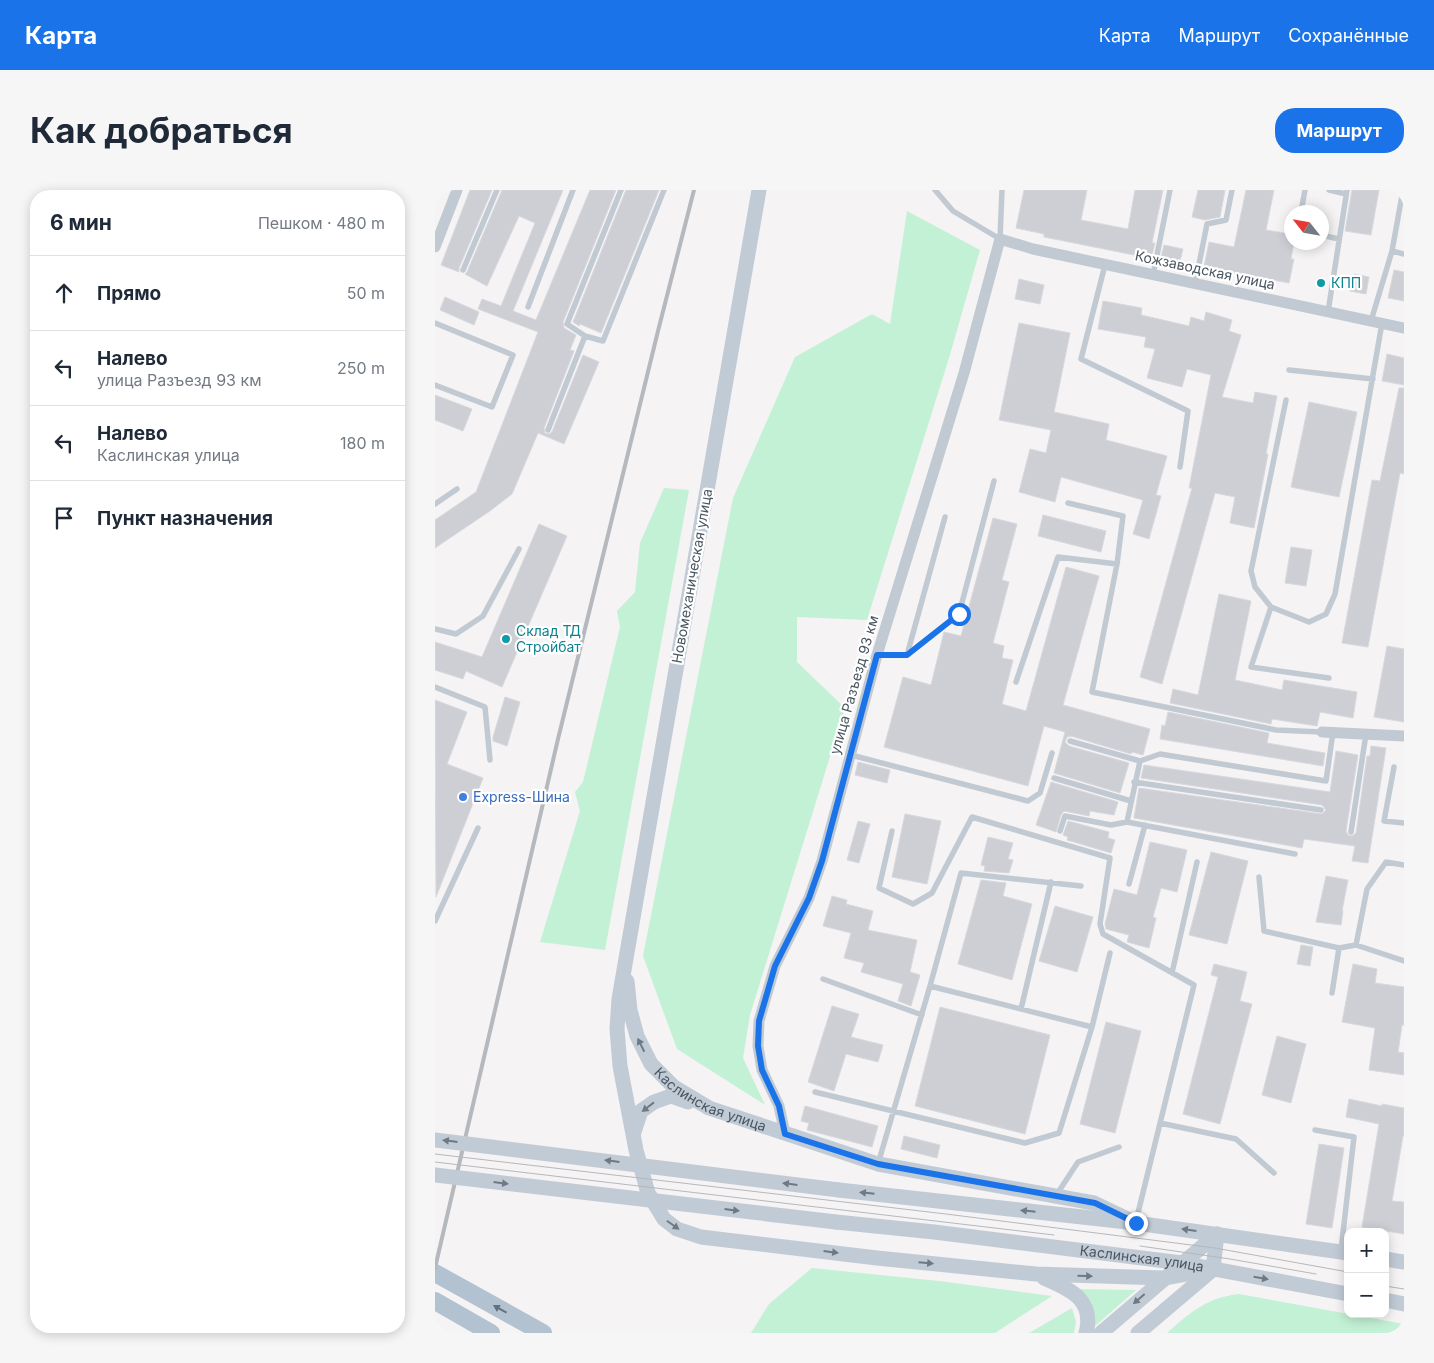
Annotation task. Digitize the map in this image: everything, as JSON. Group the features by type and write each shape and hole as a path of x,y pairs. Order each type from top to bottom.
{"main road":[{"name":"Новомеханическая улица","path":"625,962 759,190"},
{"name":"Каслинская улица","path":"625,962 630,1010 637,1036 651,1064 675,1087 709,1108 878,1164 1095,1203 1136,1223"},
{"path":"625,962 617,1029 620,1066 648,1193 664,1219 677,1229 701,1237 877,1258 1036,1274 1164,1278 1213,1270"},
{"path":"634,1134 641,1110 654,1102 671,1096 709,1108"},
{"path":"435,1140 839,1190 1136,1223 1344,1253"},
{"name":"Каслинская улица","path":"435,1175 934,1232 1182,1263 1344,1293"},
{"path":"1101,1333 1217,1234"},
{"path":"1138,1333 1213,1270 1217,1234"},
{"path":"1389,1260 1404,1262"},
{"path":"435,1273 543,1333"},
{"path":"1036,1274 1065,1287 1085,1304 1088,1318 1086,1333"},
{"path":"1389,1301 1404,1304"},
{"path":"435,1302 491,1333"}],"street":[{"path":"435,248 457,190"},
{"name":"Кожзаводская улица","path":"1000,239 1033,249 1105,265 1404,328"},
{"name":"улица Разъезд 93 км","path":"785,1134 779,1106 762,1070 758,1046 759,1021 775,966 809,898 822,861 877,655 964,373 1000,239"},
{"path":"1328,732 1404,736"}],"lane":[{"path":"463,270 497,190"},
{"path":"528,307 573,190"},
{"path":"621,190 567,324 585,336 603,341 664,190"},
{"path":"935,190 953,211 1000,239 1002,190"},
{"path":"1153,275 1170,190"},
{"path":"1195,284 1207,224 1226,220 1231,190"},
{"path":"1302,205 1305,190"},
{"path":"1328,312 1347,192 1329,190"},
{"path":"1286,400 1251,571 1255,587 1271,607 1309,622 1325,614 1335,594 1373,379 1377,322 1403,190"},
{"path":"1329,237 1339,239"},
{"path":"1392,251 1404,254"},
{"path":"1105,265 1081,359 1189,411 1180,467"},
{"path":"435,323 513,355 492,407 435,385"},
{"path":"548,430 585,336"},
{"path":"1289,370 1373,379"},
{"path":"877,655 907,655 959,614 994,481"},
{"path":"435,504 457,489"},
{"path":"1068,503 1123,516 1117,564 1092,692 1276,730 1328,732 1326,781 1160,754 1140,761 1070,741"},
{"path":"907,655 945,517"},
{"path":"435,629 456,634 483,616 519,548"},
{"path":"1016,682 1057,557 1117,564"},
{"path":"1271,607 1251,667 1329,678"},
{"path":"435,687 485,707 490,760"},
{"path":"1351,832 1365,734"},
{"path":"851,755 1028,801 1040,793 1052,753"},
{"path":"1127,822 1140,761"},
{"path":"1393,767 1384,821 1404,823"},
{"path":"1054,778 1131,801"},
{"path":"1134,782 1321,810"},
{"path":"1060,831 1065,816 1111,825 1127,822 1295,854"},
{"path":"892,831 879,888 913,904 932,893 972,817 1110,858 1100,924 1103,934 1194,986 1136,1223"},
{"path":"1129,884 1145,825"},
{"path":"435,921 478,828"},
{"path":"1172,973 1197,862"},
{"path":"1356,946 1367,889 1386,862 1404,865"},
{"path":"878,1164 961,873 1081,886"},
{"path":"1259,877 1265,931 1339,948 1356,946 1404,961"},
{"path":"1021,1009 1051,882"},
{"path":"1331,993 1339,948"},
{"path":"815,1092 1025,1143 1059,1133 1092,1027 1110,953"},
{"path":"823,979 922,1015"},
{"path":"930,986 1092,1027"},
{"path":"1160,1123 1236,1139 1274,1173"},
{"path":"1315,1130 1354,1137 1346,1228"},
{"path":"1055,1196 1078,1162 1119,1147"}],"green space":[{"path":"907,211 980,250 949,358 867,620 797,617 797,662 845,708 750,1015 743,1058 765,1105 677,1049 643,956 733,498 795,357 872,314 890,324"},
{"path":"664,488 689,490 605,950 540,942 580,811 575,792 583,782 620,627 617,611 635,592 640,543"},
{"path":"812,1268 939,1281 1052,1296 995,1333 751,1333 769,1304"},
{"path":"1078,1289 1136,1290 1094,1327 1094,1314 1091,1302"},
{"path":"1239,1294 1344,1313 1344,1318 1371,1318 1404,1324 1404,1333 1167,1333 1200,1307 1227,1296"},
{"path":"1072,1308 1076,1322 1074,1333 1029,1333"}],"building":[{"path":"470,190 492,190 459,272 441,265"},
{"path":"502,190 563,190 513,311 536,320 590,190 616,190 563,322 564,328 576,335 570,350 574,351 544,428 545,433 549,434 552,432 583,355 599,362 564,444 538,433 512,494 435,548 435,520 476,492 538,332 478,309 482,299 501,306 535,223 519,216 487,286 465,274"},
{"path":"626,190 659,190 601,333 580,324 579,326 573,322"},
{"path":"1024,190 1087,190 1081,220 1128,229 1135,190 1163,190 1152,243 1155,243 1152,255 1149,258 1044,237 1044,234 1016,228"},
{"path":"1198,190 1225,190 1220,217 1205,220 1192,217"},
{"path":"1246,190 1274,190 1266,230 1284,233 1284,250 1293,250 1291,259 1294,259 1289,283 1204,267 1209,242 1234,247"},
{"path":"1352,190 1379,190 1371,235 1345,231"},
{"path":"1164,245 1183,249 1180,261 1161,257"},
{"path":"1394,270 1404,272 1404,301 1388,298"},
{"path":"1354,274 1369,277 1366,294 1350,291"},
{"path":"1019,279 1044,285 1040,304 1015,299"},
{"path":"445,297 479,312 474,325 440,310"},
{"path":"1103,301 1142,308 1141,315 1189,326 1191,317 1204,321 1206,312 1232,320 1229,331 1241,335 1222,397 1253,403 1255,392 1277,396 1254,528 1230,523 1235,497 1215,493 1162,684 1140,677 1192,488 1189,488 1211,375 1187,369 1182,387 1147,378 1155,349 1144,347 1146,337 1098,329"},
{"path":"1019,323 1070,333 1054,412 1109,424 1106,440 1167,456 1156,495 1161,496 1149,539 1133,534 1143,500 1061,477 1055,502 1019,492 1030,449 1046,453 1051,430 999,420"},
{"path":"1387,354 1404,358 1404,385 1382,381"},
{"path":"1399,388 1404,388 1404,474 1400,473 1368,647 1342,643 1372,480 1380,481"},
{"path":"435,395 472,409 463,431 435,420"},
{"path":"1309,402 1357,412 1339,497 1291,487"},
{"path":"1043,515 1106,531 1101,552 1038,536"},
{"path":"993,518 1017,524 1002,580 1009,582 993,643 1004,646 1002,658 1013,660 1002,704 1026,711 1066,567 1099,576 1063,705 1150,729 1143,755 1132,752 1131,754 1071,736 1067,737 1065,742 1069,746 1129,763 1120,793 1054,773 1065,732 1044,726 1028,786 884,747 903,677 931,685 944,632 961,636"},
{"path":"539,524 567,536 502,687 466,671 463,679 435,670 435,642 482,657"},
{"path":"1291,547 1312,550 1306,586 1285,583"},
{"path":"1219,594 1251,601 1235,680 1282,690 1284,680 1357,692 1353,718 1320,712 1317,726 1272,719 1271,724 1170,703 1173,689 1198,695"},
{"path":"1387,646 1404,649 1404,722 1374,717"},
{"path":"505,697 520,702 507,746 493,741"},
{"path":"435,700 467,712 447,764 483,778 436,897"},
{"path":"1168,712 1269,733 1267,743 1325,753 1323,766 1160,739 1162,725 1165,726"},
{"path":"1371,746 1386,748 1368,863 1352,861 1355,846 1304,839 1302,848 1134,818 1139,788 1322,814 1326,810 1322,805 1141,778 1144,765 1330,792 1336,751 1358,755 1346,831 1348,835 1352,836 1356,833 1367,756 1370,756"},
{"path":"858,762 890,770 887,783 855,775"},
{"path":"1051,782 1118,802 1114,815 1090,811 1089,816 1064,811 1056,832 1036,825"},
{"path":"905,814 941,821 927,884 892,877"},
{"path":"858,821 870,824 859,863 847,860"},
{"path":"1068,821 1109,832 1108,838 1115,840 1111,853 1067,840 1068,837 1063,835"},
{"path":"988,837 1013,843 1008,859 1013,860 1009,873 984,871 985,866 981,865"},
{"path":"1150,842 1187,850 1177,892 1161,888 1153,917 1156,918 1149,948 1127,942 1129,935 1106,929 1105,924 1114,889 1137,895"},
{"path":"1211,852 1248,861 1227,944 1189,935"},
{"path":"1326,876 1348,880 1341,925 1316,922"},
{"path":"981,880 1006,883 1003,896 1032,904 1012,980 958,964"},
{"path":"832,896 847,900 846,904 873,911 868,930 917,940 910,972 920,975 911,1006 898,1001 903,984 861,972 864,963 844,958 851,933 823,926"},
{"path":"1055,906 1093,917 1077,972 1039,961"},
{"path":"1301,945 1313,947 1310,966 1297,964"},
{"path":"1214,964 1247,972 1240,1001 1252,1004 1220,1124 1183,1114 1218,977 1211,975"},
{"path":"1353,964 1377,969 1375,983 1404,987 1404,1025 1402,1025 1398,1052 1404,1053 1404,1075 1369,1070 1375,1028 1342,1022"},
{"path":"832,1006 859,1014 851,1037 883,1045 878,1062 846,1054 834,1091 808,1082"},
{"path":"940,1007 1050,1035 1025,1134 915,1106"},
{"path":"1106,1022 1141,1031 1115,1133 1080,1124"},
{"path":"1277,1036 1306,1044 1291,1103 1262,1095"},
{"path":"1349,1099 1382,1106 1382,1104 1404,1108 1404,1136 1392,1201 1404,1202 1404,1234 1389,1232 1389,1228 1362,1227 1379,1124 1346,1117"},
{"path":"805,1106 878,1126 872,1147 807,1130 809,1123 801,1121"},
{"path":"904,1136 940,1145 937,1158 901,1149"},
{"path":"1319,1144 1344,1148 1332,1228 1306,1224"}],"tram line":[{"path":"435,1154 946,1214 1215,1248 1344,1271"},
{"path":"435,1162 1054,1235"},
{"path":"1140,1246 1316,1274"},
{"path":"1389,1287 1404,1289"}],"railway":[{"path":"435,1268 558,739 694,190"}],"place":[{"name":"КПП","path":"1321,283"},
{"name":"Склад ТД Стройбат","path":"506,639"},
{"name":"Express-Шина","path":"463,797"}],"route":[{"path":"959,614 907,655 877,655 822,861 809,898 775,966 759,1021 758,1046 762,1070 779,1106 785,1134 878,1164 1095,1203 1136,1223"}]}
